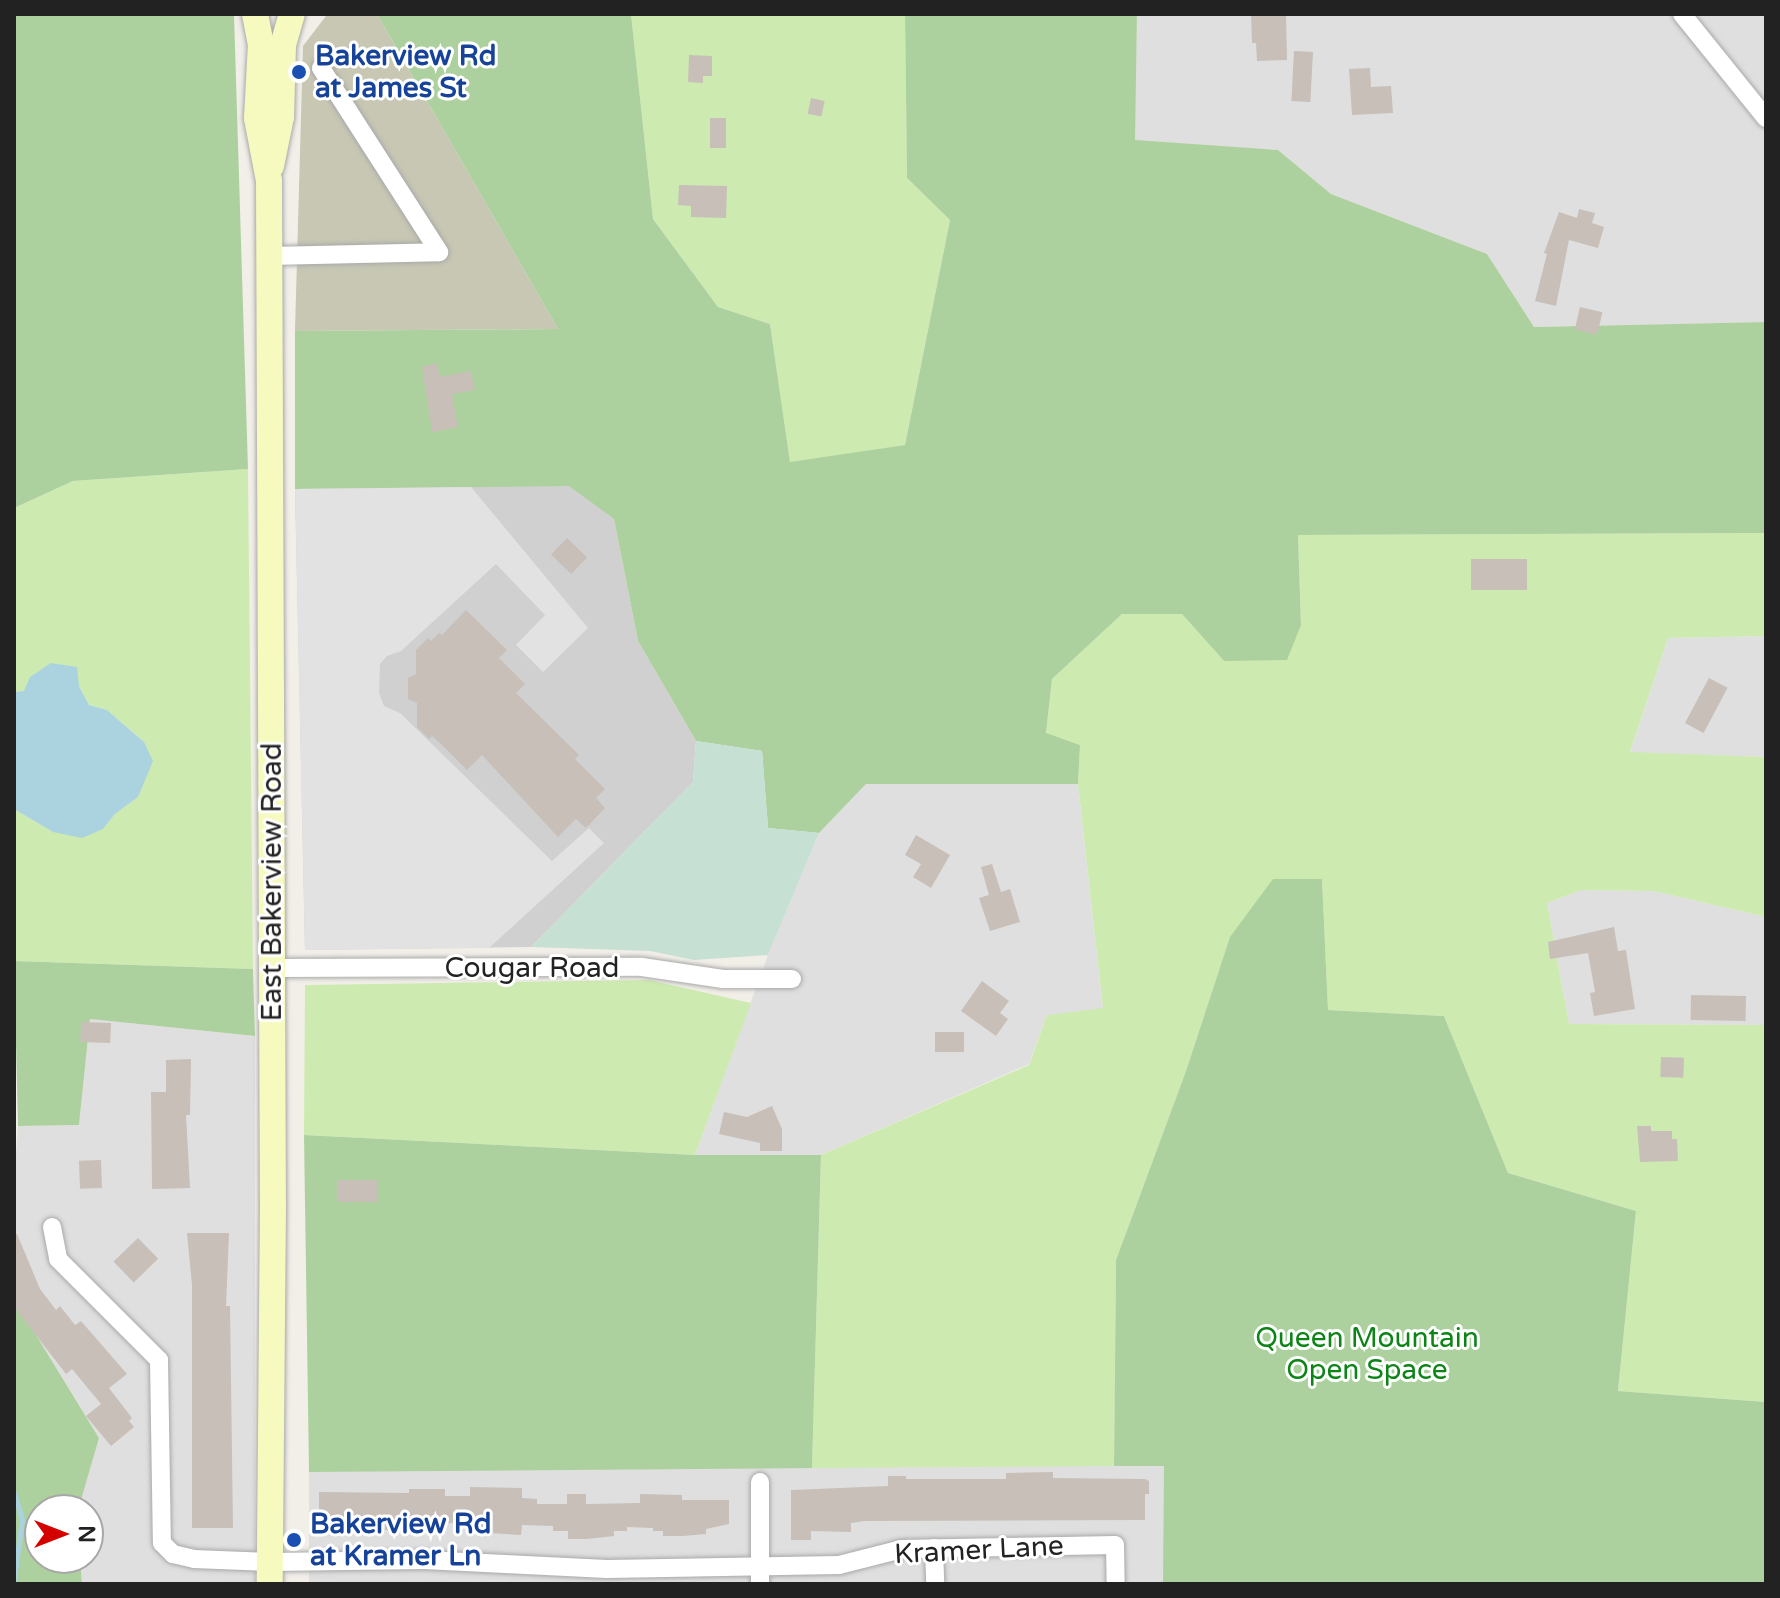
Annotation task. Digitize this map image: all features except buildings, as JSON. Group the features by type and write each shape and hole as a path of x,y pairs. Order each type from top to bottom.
{"main road":[{"name":"East Bakerview Road","path":"255,14 261,44 257,118 269,181"},
{"path":"267,14 290,14"},
{"name":"East Bakerview Road","path":"270,1573 272,968 269,181 281,117 283,45 290,14"}],"street":[{"path":"1682,14 1766,118"},
{"path":"269,256 439,252 321,68"},
{"name":"Cougar Road","path":"272,968 642,967 723,979 792,979"},
{"name":"Kramer Lane","path":"52,1227 58,1259 159,1360 162,1543 173,1554 270,1573 424,1560 760,1575 839,1565 902,1549 1115,1545 1116,1584"},
{"path":"760,1482 760,1575"},
{"path":"934,1548 935,1584"}],"shaded area":[{"path":"377,14 558,329 295,331 303,46 326,16"},
{"path":"1137,14 1766,14 1766,322 1534,327 1487,254 1331,194 1278,150 1134,141"},
{"path":"569,485 614,519 638,641 696,741 693,782 531,947 305,950 295,489"},
{"path":"471,487 588,628 543,672 516,645 545,615 496,564 401,651 387,656 380,664 379,693 384,706 400,713 552,861 589,828 604,843 489,948 305,950 295,489"},
{"path":"1766,636 1766,757 1630,753 1668,638"},
{"path":"696,741 762,751 768,828 819,833 768,955 694,960 650,951 531,947 693,782"},
{"path":"866,784 1078,784 1103,1009 1047,1015 1029,1064 821,1155 695,1155 768,955 819,833"},
{"path":"1581,890 1654,891 1766,917 1766,1025 1569,1024 1547,903"},
{"path":"90,1019 255,1036 255,1584 82,1584 81,1574 104,1574 104,1494 82,1494 99,1438 14,1299 14,1183 18,1126 79,1125"},
{"path":"309,1466 1164,1466 1164,1584 309,1584"}],"green space":[{"path":"14,14 234,14 248,469 73,481 14,508"},
{"path":"377,14 631,14 653,219 718,307 770,324 790,462 905,445 950,220 907,178 905,14 1137,14 1135,140 1278,150 1331,194 1487,254 1534,327 1766,322 1766,533 1298,535 1301,625 1287,660 1224,661 1182,614 1122,614 1052,679 1046,733 1080,745 1078,784 866,784 819,833 768,828 762,751 696,741 638,641 614,519 569,486 295,489 295,331 558,329"},
{"path":"631,14 905,14 907,178 950,220 905,445 790,463 770,324 718,307 653,219"},
{"path":"248,469 253,969 14,961 14,809 53,832 103,829 115,814 138,797 144,742 107,710 89,705 79,686 14,692 14,508 73,481"},
{"path":"1766,533 1766,636 1668,638 1630,752 1766,757 1766,917 1654,891 1581,890 1547,903 1569,1024 1766,1025 1766,1402 1618,1391 1636,1211 1508,1173 1444,1016 1328,1010 1322,880 1230,938 1186,1071 1116,1260 1114,1466 812,1468 821,1155 1029,1065 1047,1015 1103,1008 1078,784 1080,745 1046,734 1052,679 1122,614 1182,614 1224,661 1301,625 1298,535"},
{"name":"Queen Mountain Open Space","path":"1273,879 1322,879 1328,1010 1444,1016 1508,1173 1636,1211 1618,1391 1766,1402 1766,1584 1163,1584 1164,1466 1114,1466 1116,1260 1186,1071 1230,937"},
{"path":"14,961 253,969 255,1036 90,1019 79,1125 18,1126"},
{"path":"649,980 751,1003 695,1155 304,1135 305,985"},
{"path":"304,1135 695,1155 821,1155 812,1468 309,1472"},
{"path":"14,1299 99,1438 83,1494 24,1494 24,1574 81,1574 82,1584 14,1584"}],"water":[{"path":"51,663 77,667 79,686 89,705 107,710 144,742 153,761 138,797 115,814 103,829 82,838 53,832 14,809 14,692 24,691 30,677"}],"waterway":[{"path":"14,1493 22,1519 14,1579"}],"place":[{"name":"Bakerview Rd at James St","path":"299,72"},
{"name":"Bakerview Rd at Kramer Ln","path":"294,1540"}]}
